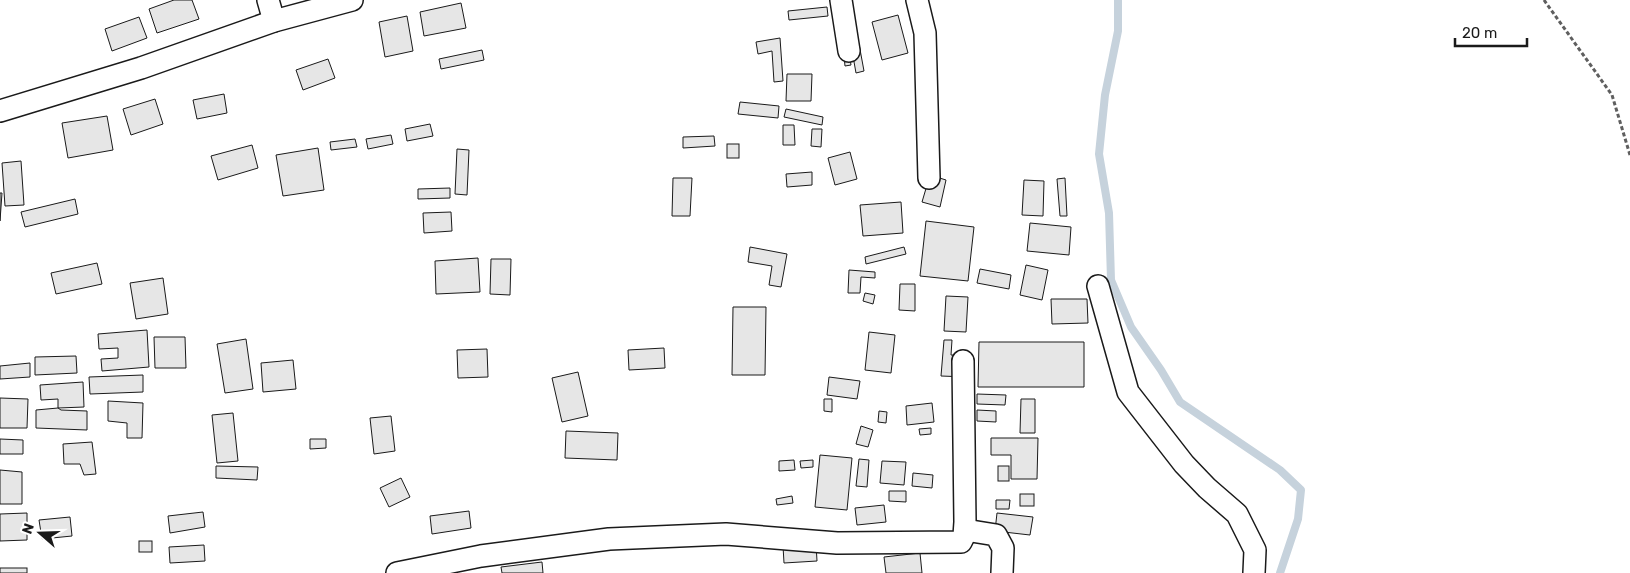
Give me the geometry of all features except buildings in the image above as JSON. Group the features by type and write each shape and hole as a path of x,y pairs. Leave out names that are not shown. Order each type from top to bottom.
{"street":[{"path":"268,0 274,21"},
{"path":"0,111 141,68 274,21 352,0"},
{"path":"841,0 849,51"},
{"path":"917,0 925,33 929,178"},
{"path":"1098,286 1128,392 1184,464 1207,488 1237,514 1256,550 1254,573"},
{"path":"397,573 481,556 609,539 726,534 838,543 961,542 965,530 963,361"},
{"path":"965,530 996,535 1002,548 1002,573"}],"path":[{"path":"1544,0 1612,95 1630,156"}],"waterway":[{"path":"1118,0 1118,31 1105,95 1099,154 1109,213 1111,280 1131,327 1161,370 1180,402 1280,470 1301,490 1298,519 1280,573"}]}
